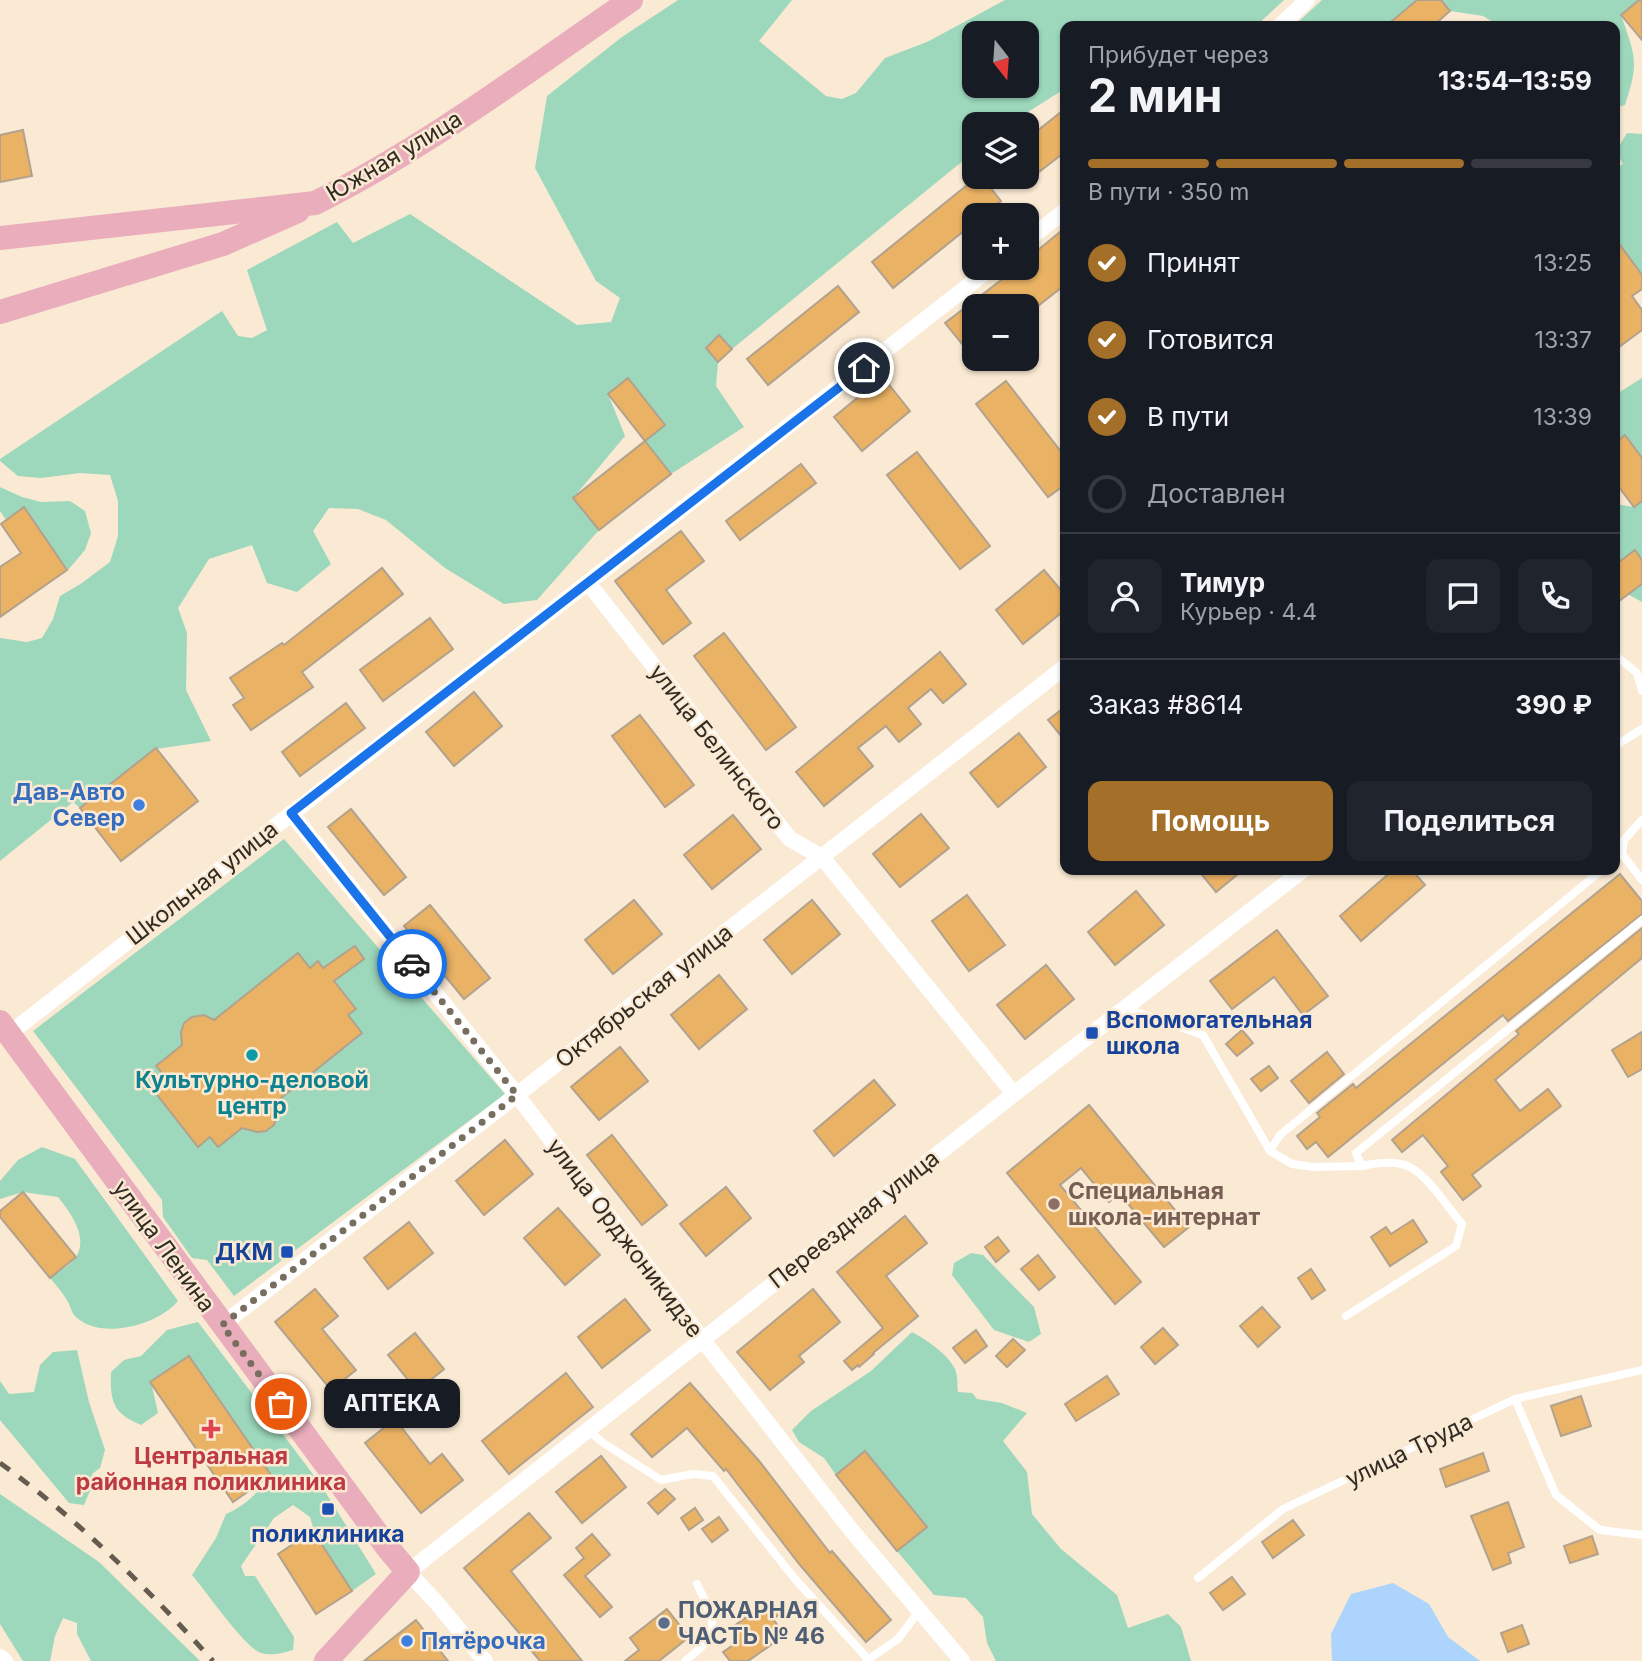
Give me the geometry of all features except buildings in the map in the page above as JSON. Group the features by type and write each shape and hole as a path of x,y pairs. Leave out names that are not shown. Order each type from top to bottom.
{"main road":[{"name":"Южная улица","path":"0,238 315,203 419,146 631,0"},
{"path":"0,312 223,244 315,203"},
{"name":"улица Ленина","path":"3,1028 408,1572"},
{"path":"326,1661 408,1572"}],"street":[{"path":"1285,21 1307,0"},
{"path":"1039,230 1060,214"},
{"name":"Школьная улица","path":"3,1028 291,813 977,280"},
{"name":"улица Белинского","path":"589,584 790,839 822,857 1014,1094"},
{"name":"Октябрьская улица","path":"222,1325 1060,671"},
{"name":"улица Орджоникидзе","path":"291,813 517,1095 852,1531 962,1661"},
{"name":"Переездная улица","path":"408,1572 1297,875"},
{"name":"улица Ленина","path":"408,1572 485,1661"},
{"path":"0,1657 5,1661"}],"lane":[{"path":"1620,659 1637,673 1642,691"},
{"path":"1620,743 1642,729"},
{"path":"1620,851 1624,839 1642,820"},
{"path":"1620,859 1642,880"},
{"path":"1270,1151 1280,1135 1596,875"},
{"path":"1362,1166 1356,1153 1642,920"},
{"path":"1124,1008 1203,1035 1270,1151 1292,1164 1303,1166 1362,1166 1380,1162 1410,1166 1462,1224 1456,1246 1346,1316"},
{"name":"улица Труда","path":"1198,1578 1283,1509 1515,1399 1642,1370"},
{"path":"1515,1399 1556,1495 1600,1530 1642,1535"},
{"path":"588,1430 661,1480 693,1474 713,1476 795,1579 867,1660 898,1639 920,1610"},
{"path":"685,1661 706,1644 713,1633 712,1616 697,1584"}],"green space":[{"path":"678,0 792,0 759,41 826,96 842,99 856,93 885,58 927,42 962,23 962,98 1040,98 1040,21 966,21 1005,0 1284,0 1261,21 1060,21 1060,92 1028,112 962,112 962,162 732,349 719,336 706,347 718,362 716,386 744,427 671,474 645,441 665,425 628,378 608,394 625,436 574,497 599,530 537,600 504,604 445,568 386,520 358,509 329,508 313,531 331,564 297,592 267,583 252,545 209,559 178,608 187,633 186,690 211,741 156,749 80,808 73,802 0,861 0,638 27,642 42,638 53,619 60,596 110,562 118,536 118,501 110,475 80,473 41,478 18,476 0,459 222,311 238,336 252,338 267,330 247,270 337,222 353,243 410,214 577,325 611,322 620,298 596,281 535,168 547,96 622,37"},
{"path":"1322,0 1417,0 1392,21 1299,21"},
{"path":"1441,0 1639,0 1621,15 1634,60 1625,105 1620,106 1620,21 1491,21 1483,16 1450,11"},
{"path":"1627,133 1642,134 1642,275 1620,245 1620,166 1623,164 1620,158 1620,144"},
{"path":"1642,378 1642,458 1625,436 1620,440 1620,392"},
{"path":"0,487 41,502 70,501 85,511 91,533 85,550 68,570 24,508 6,520 0,511"},
{"path":"1642,501 1642,602 1620,590 1620,505 1634,507"},
{"path":"284,839 505,1094 234,1296 207,1260 192,1258 163,1217 162,1200 33,1031"},
{"path":"42,1147 75,1159 178,1301 169,1310 143,1323 113,1329 98,1328 74,1315 67,1300 50,1278 71,1263 79,1249 79,1233 68,1210 58,1197 23,1192 0,1199 0,1181 18,1160"},
{"path":"971,1253 983,1255 1034,1307 1041,1334 1029,1342 994,1330 952,1275 954,1263"},
{"path":"198,1322 321,1485 376,1574 352,1591 314,1531 310,1517 293,1505 274,1518 241,1566 245,1576 255,1576 294,1637 293,1650 269,1654 254,1649 235,1630 192,1575 216,1538 226,1514 251,1498 271,1475 151,1382 158,1413 141,1425 124,1416 113,1399 111,1372 124,1360 141,1356 167,1330"},
{"path":"912,1332 952,1363 957,1375 958,1392 972,1393 977,1399 1002,1403 1027,1413 1003,1441 1027,1472 1032,1514 1061,1549 1117,1595 1128,1628 1168,1614 1181,1627 1191,1661 996,1661 987,1643 983,1617 966,1598 934,1595 897,1551 926,1527 866,1451 836,1475 824,1458 799,1442 792,1430 811,1411 871,1371"},
{"path":"77,1350 89,1402 105,1450 100,1468 92,1474 94,1481 84,1505 69,1503 0,1420 0,1381 9,1394 34,1392 40,1365 53,1352"},
{"path":"0,1494 99,1562 200,1661 91,1661 77,1634 77,1623 63,1618 55,1636 50,1661 23,1661 0,1624"}],"water":[{"path":"1393,1583 1429,1604 1448,1637 1480,1661 1332,1661 1331,1634 1351,1594"}],"railway":[{"path":"0,1463 112,1556 213,1661"}],"way so far":[{"path":"281,1404 222,1325 517,1095 412,964"}],"place":[{"name":"Дав-Авто Север","path":"139,805"},
{"name":"Вспомогательная школа","path":"1092,1033"},
{"name":"Культурно-деловой центр","path":"252,1055"},
{"name":"Специальная школа-интернат","path":"1054,1204"},
{"name":"ДКМ","path":"287,1252"},
{"name":"АПТЕКА","path":"281,1404"},
{"name":"Центральная районная поликлиника","path":"211,1429"},
{"name":"поликлиника","path":"328,1509"},
{"name":"ПОЖАРНАЯ ЧАСТЬ № 46","path":"664,1623"},
{"name":"Пятёрочка","path":"407,1641"}],"route":[{"path":"412,964 291,813 864,368"}]}
